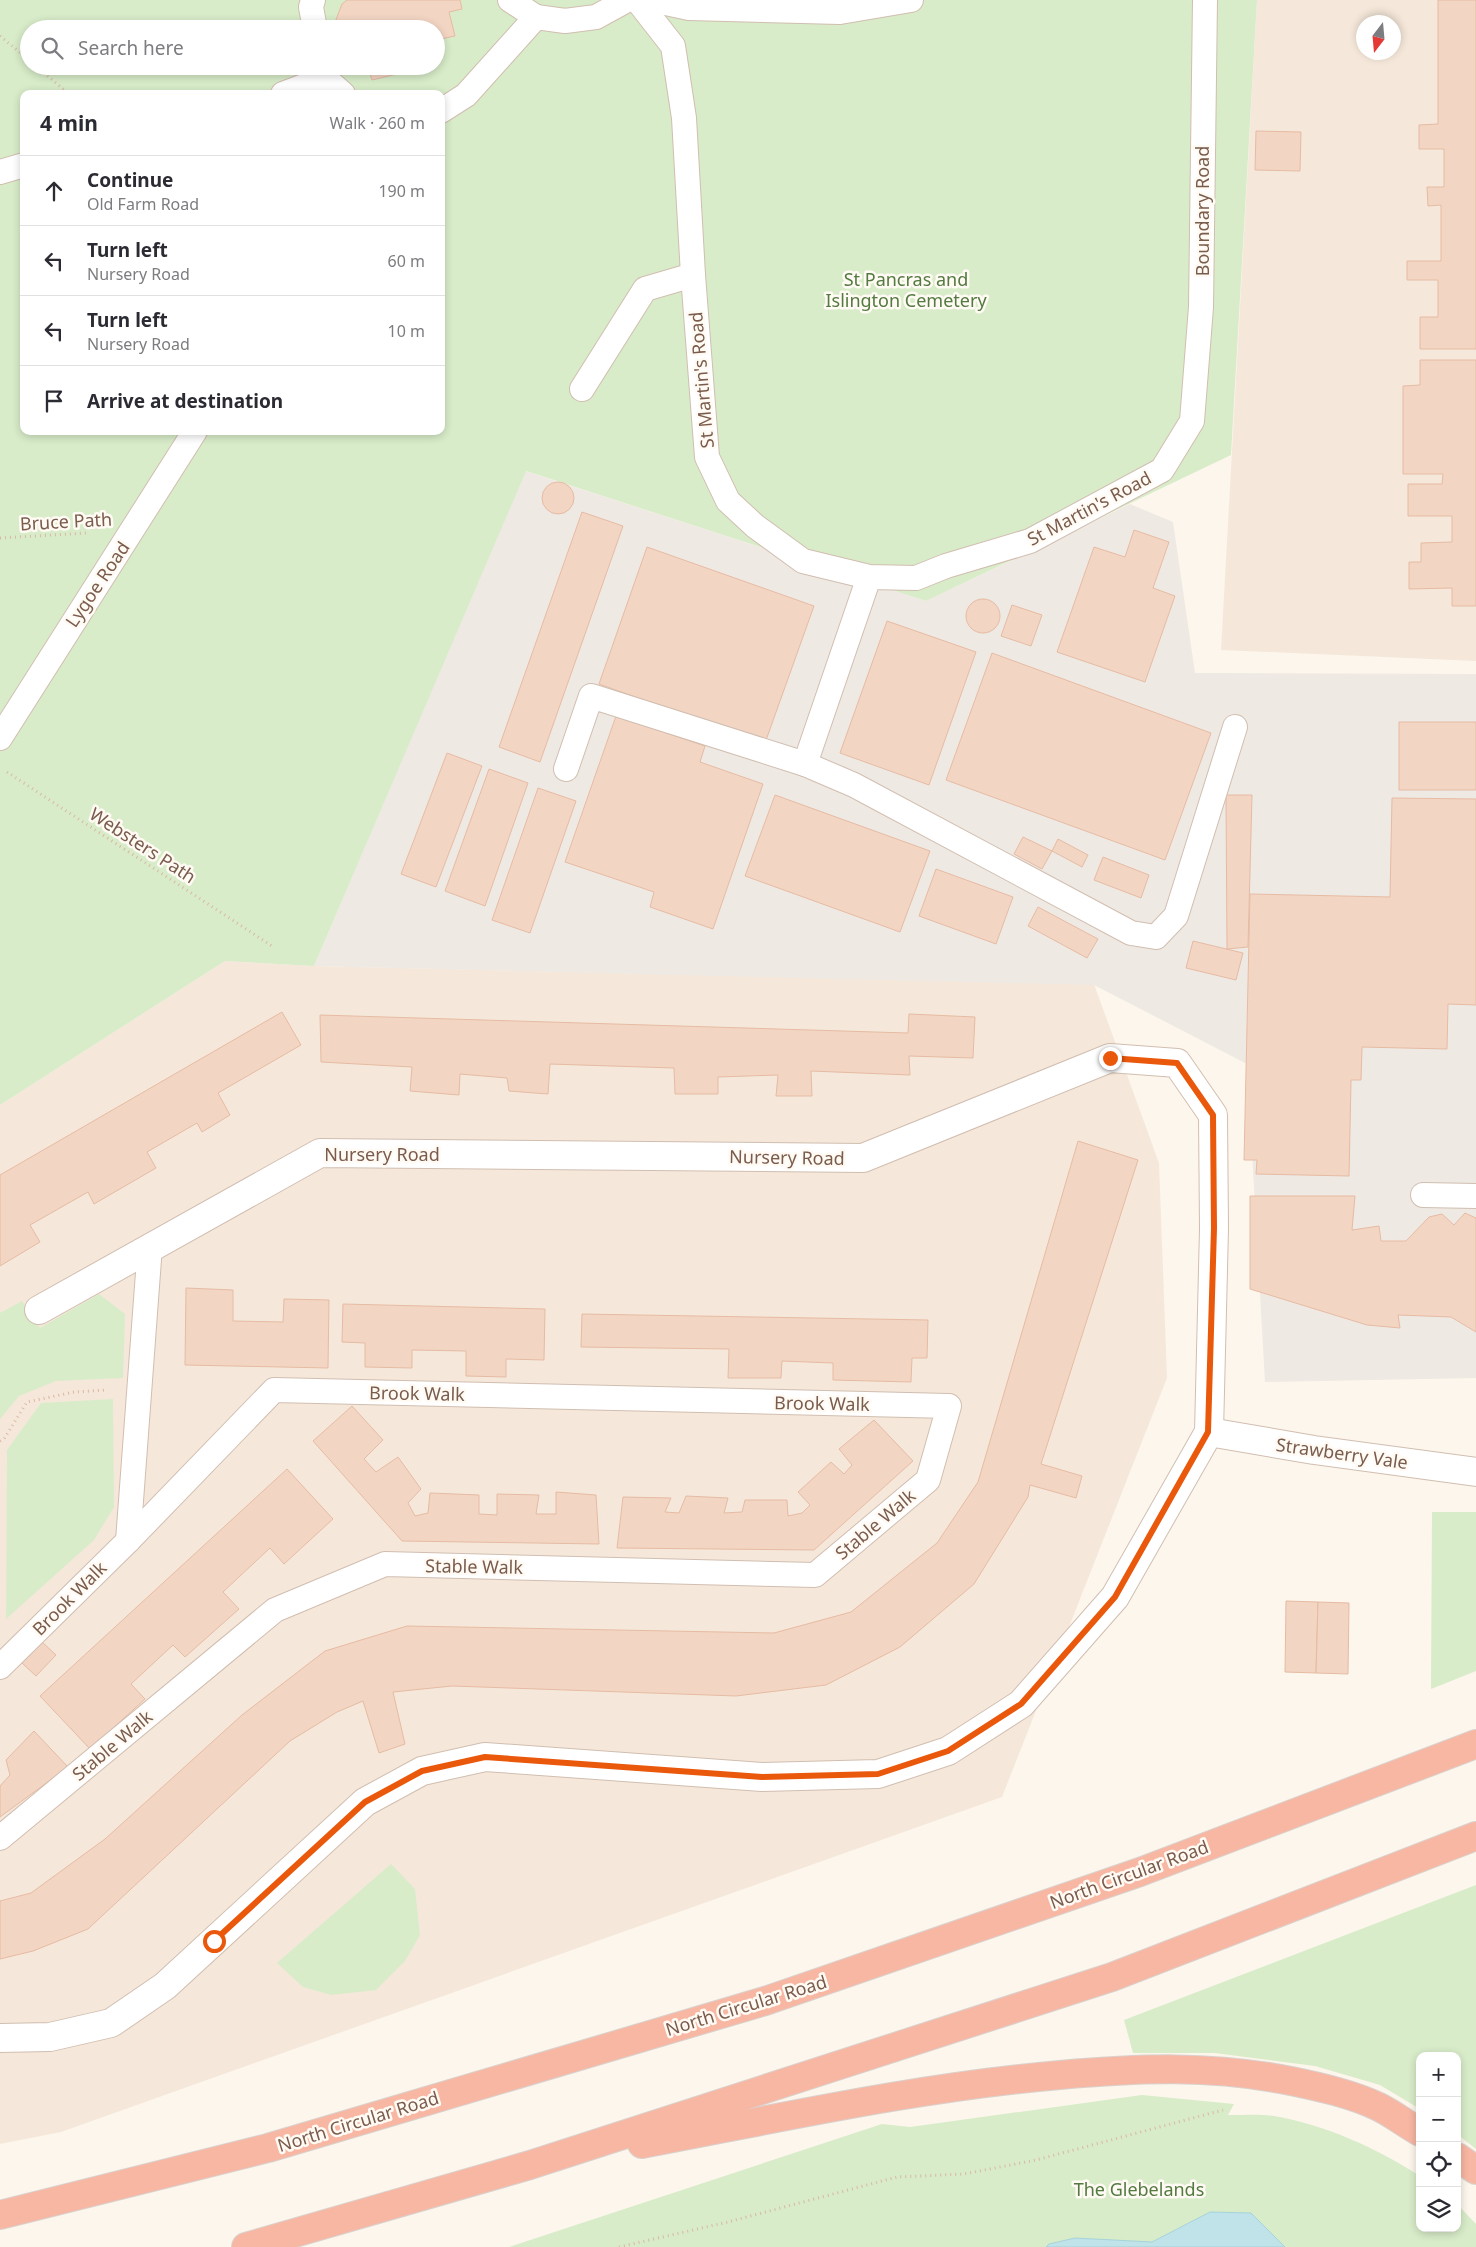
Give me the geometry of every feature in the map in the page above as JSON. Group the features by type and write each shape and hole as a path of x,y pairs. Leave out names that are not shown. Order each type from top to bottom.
{"highway":[{"name":"North Circular Road","path":"0,2215 268,2148 766,2001 1140,1872 1476,1744"},
{"path":"246,2247 530,2165 1112,1977 1476,1836"},
{"path":"530,2165 921,2092 1023,2078 1135,2069 1213,2070 1261,2075 1319,2087 1378,2107 1416,2130"},
{"path":"1461,2160 1476,2170"}],"street":[{"name":"Nursery Road","path":"39,1310 150,1246 320,1153 863,1158 1110,1058 1177,1063 1213,1115 1214,1228 1208,1432"},
{"name":"Strawberry Vale","path":"1208,1432 1314,1450 1476,1472"},
{"path":"0,2038 50,2037 111,2023 165,1986 365,1802 422,1771 485,1757 762,1777 878,1774 948,1751 1021,1704 1115,1597 1208,1432"}],"lane":[{"path":"313,0 311,7 313,20"},
{"path":"510,0 536,17 565,21 596,16 627,0"},
{"name":"St Martin's Road","path":"637,0 673,46 684,118 693,275 707,457 728,501 755,526 803,561 869,577 916,578 946,566 1030,541 1162,470 1192,421"},
{"path":"652,0 689,8 840,12 911,0"},
{"name":"Boundary Road","path":"1192,421 1201,307 1205,0"},
{"path":"445,108 466,95 536,17"},
{"path":"290,90 318,75"},
{"path":"327,75 340,90"},
{"path":"0,172 20,166"},
{"path":"582,389 645,289 693,275"},
{"name":"Lygoe Road","path":"0,738 193,435"},
{"path":"805,764 869,577"},
{"path":"566,769 590,696 805,764 854,785 1131,933 1156,938 1176,916 1235,726"},
{"path":"1423,1195 1476,1196"},
{"path":"128,1541 150,1246"},
{"name":"Brook Walk","path":"0,1667 128,1541 274,1390 949,1406"},
{"name":"Stable Walk","path":"0,1838 275,1610 385,1564 815,1575 928,1480 949,1406"}],"path":[{"path":"0,36 20,53"},
{"path":"47,75 64,90"},
{"name":"Bruce Path","path":"0,538 133,531"},
{"name":"Websters Path","path":"0,767 272,946"},
{"path":"0,1441 4,1439 27,1402 74,1392 139,1389"},
{"path":"619,2247 728,2222 898,2177 964,2174 1036,2160 1228,2109"}],"shaded area":[{"path":"1257,0 1476,0 1476,661 1221,650"},
{"path":"525,471 926,601 1130,504 1173,522 1195,673 1476,674 1476,1378 1265,1382 1247,1064 1094,985 314,966"},
{"path":"225,961 314,966 1094,984 1159,1163 1167,1378 1002,1797 61,2132 0,2144 0,1105"}],"green space":[{"name":"St Pancras and Islington Cemetery","path":"0,0 1257,0 1231,455 926,601 526,471 314,966 225,961 0,1105"},
{"path":"99,1294 125,1314 123,1378 56,1381 19,1396 0,1419 0,1313 22,1301 40,1328"},
{"path":"113,1399 114,1507 94,1540 6,1619 7,1450 41,1403"},
{"path":"1432,1512 1476,1512 1476,1671 1431,1689"},
{"path":"391,1864 415,1889 420,1935 405,1961 376,1990 331,1995 303,1987 277,1963"},
{"path":"1476,1885 1476,2149 1461,2137 1461,2052 1416,2052 1416,2107 1380,2085 1315,2066 1215,2053 1133,2053 1124,2020"},
{"name":"The Glebelands","path":"1142,2095 1234,2104 1228,2115 1269,2115 1313,2125 1368,2147 1416,2174 1416,2232 1461,2232 1461,2208 1476,2224 1476,2247 1285,2247 1251,2213 1210,2212 1152,2242 1075,2238 1049,2244 1046,2247 509,2247 882,2124 910,2127"}],"water":[{"path":"1210,2212 1251,2213 1285,2247 1046,2247 1049,2244 1075,2238 1152,2242"}],"building":[{"path":"347,0 460,0 462,9 449,12 455,36 445,38 445,20 336,20 342,4"},
{"path":"1438,0 1476,0 1476,349 1420,349 1420,317 1438,317 1438,280 1407,280 1407,261 1441,261 1441,205 1428,206 1427,187 1444,187 1444,149 1419,149 1419,125 1438,124"},
{"path":"371,75 393,75 372,80"},
{"path":"1256,131 1301,132 1300,171 1255,170"},
{"path":"1420,360 1476,360 1476,606 1452,606 1452,588 1409,589 1409,562 1421,562 1421,543 1452,542 1452,516 1408,516 1408,484 1442,484 1443,474 1403,474 1403,386 1420,385"},
{"path":"558,482 570,486 574,498 570,510 558,514 546,510 542,498 546,486"},
{"path":"582,512 623,526 540,762 499,747"},
{"path":"1134,530 1169,542 1153,588 1175,596 1145,682 1057,652 1094,547 1125,557"},
{"path":"647,547 814,606 765,743 599,684"},
{"path":"983,599 995,604 1000,616 995,628 983,633 971,628 966,616 971,604"},
{"path":"1012,605 1042,615 1031,646 1001,636"},
{"path":"887,621 976,652 929,785 840,753"},
{"path":"992,653 1211,733 1165,860 946,780"},
{"path":"616,716 705,746 700,762 763,784 713,929 650,907 654,892 565,862"},
{"path":"1399,722 1476,722 1476,790 1399,790"},
{"path":"447,753 482,766 436,887 401,874"},
{"path":"489,769 528,783 485,906 445,891"},
{"path":"538,788 576,801 530,933 492,920"},
{"path":"775,795 930,851 900,932 745,876"},
{"path":"1226,795 1252,795 1248,947 1227,949"},
{"path":"1392,798 1476,799 1476,1005 1448,1004 1447,1049 1362,1047 1361,1080 1351,1080 1349,1176 1256,1174 1257,1160 1244,1160 1250,894 1390,897"},
{"path":"1023,837 1052,851 1042,869 1014,854"},
{"path":"1058,839 1088,855 1082,867 1052,851"},
{"path":"1103,857 1149,875 1141,898 1094,880"},
{"path":"936,869 1013,897 996,944 919,916"},
{"path":"1038,907 1098,939 1087,958 1028,926"},
{"path":"1193,941 1243,953 1236,980 1186,968"},
{"path":"282,1012 301,1045 218,1093 230,1115 202,1132 197,1123 147,1152 156,1168 94,1204 88,1192 30,1225 40,1242 0,1266 0,1175"},
{"path":"909,1014 975,1017 973,1058 909,1056 910,1075 811,1071 812,1096 776,1096 778,1075 718,1077 718,1094 675,1094 674,1068 550,1064 548,1094 509,1091 507,1078 460,1074 459,1095 410,1091 412,1067 321,1062 320,1015 908,1033"},
{"path":"1078,1141 1138,1160 1041,1464 1082,1476 1076,1498 1030,1485 1028,1497 974,1584 900,1647 826,1685 736,1696 452,1686 393,1692 405,1744 379,1753 363,1701 337,1712 290,1741 88,1929 33,1951 0,1959 0,1901 31,1893 105,1839 242,1715 325,1651 407,1626 774,1633 851,1612 937,1543 978,1482"},
{"path":"1250,1196 1355,1196 1352,1230 1379,1226 1381,1241 1406,1241 1429,1217 1442,1214 1454,1225 1465,1213 1476,1218 1476,1332 1451,1317 1398,1315 1400,1328 1367,1325 1250,1289"},
{"path":"186,1288 233,1290 233,1321 283,1322 284,1299 329,1300 328,1368 185,1365"},
{"path":"343,1304 545,1309 544,1360 506,1359 506,1377 466,1376 466,1351 412,1350 412,1368 365,1367 365,1343 342,1342"},
{"path":"582,1314 928,1320 927,1358 912,1358 911,1382 833,1380 833,1363 782,1361 781,1378 728,1378 729,1349 581,1347"},
{"path":"352,1406 383,1440 364,1459 376,1472 398,1457 421,1489 408,1503 415,1516 428,1513 430,1493 479,1495 479,1514 497,1515 497,1494 539,1495 536,1514 556,1514 556,1492 596,1495 599,1544 402,1541 313,1441"},
{"path":"874,1420 913,1461 814,1550 617,1548 623,1497 671,1498 665,1512 679,1513 686,1496 728,1498 724,1513 742,1512 745,1500 787,1500 788,1516 802,1513 810,1505 798,1492 831,1462 844,1474 852,1465 839,1449"},
{"path":"287,1469 333,1519 284,1564 270,1548 223,1592 239,1609 185,1657 173,1645 131,1684 145,1699 90,1749 40,1696"},
{"path":"1286,1601 1318,1602 1316,1673 1285,1672"},
{"path":"1318,1602 1349,1603 1348,1674 1316,1673"},
{"path":"42,1642 56,1655 36,1676 22,1663"},
{"path":"34,1731 68,1767 0,1817 0,1786 10,1775 6,1760"}],"route":[{"path":"214,1941 365,1802 422,1771 485,1757 762,1777 878,1774 948,1751 1021,1704 1115,1597 1208,1432 1214,1228 1213,1115 1177,1063 1110,1058"}]}
